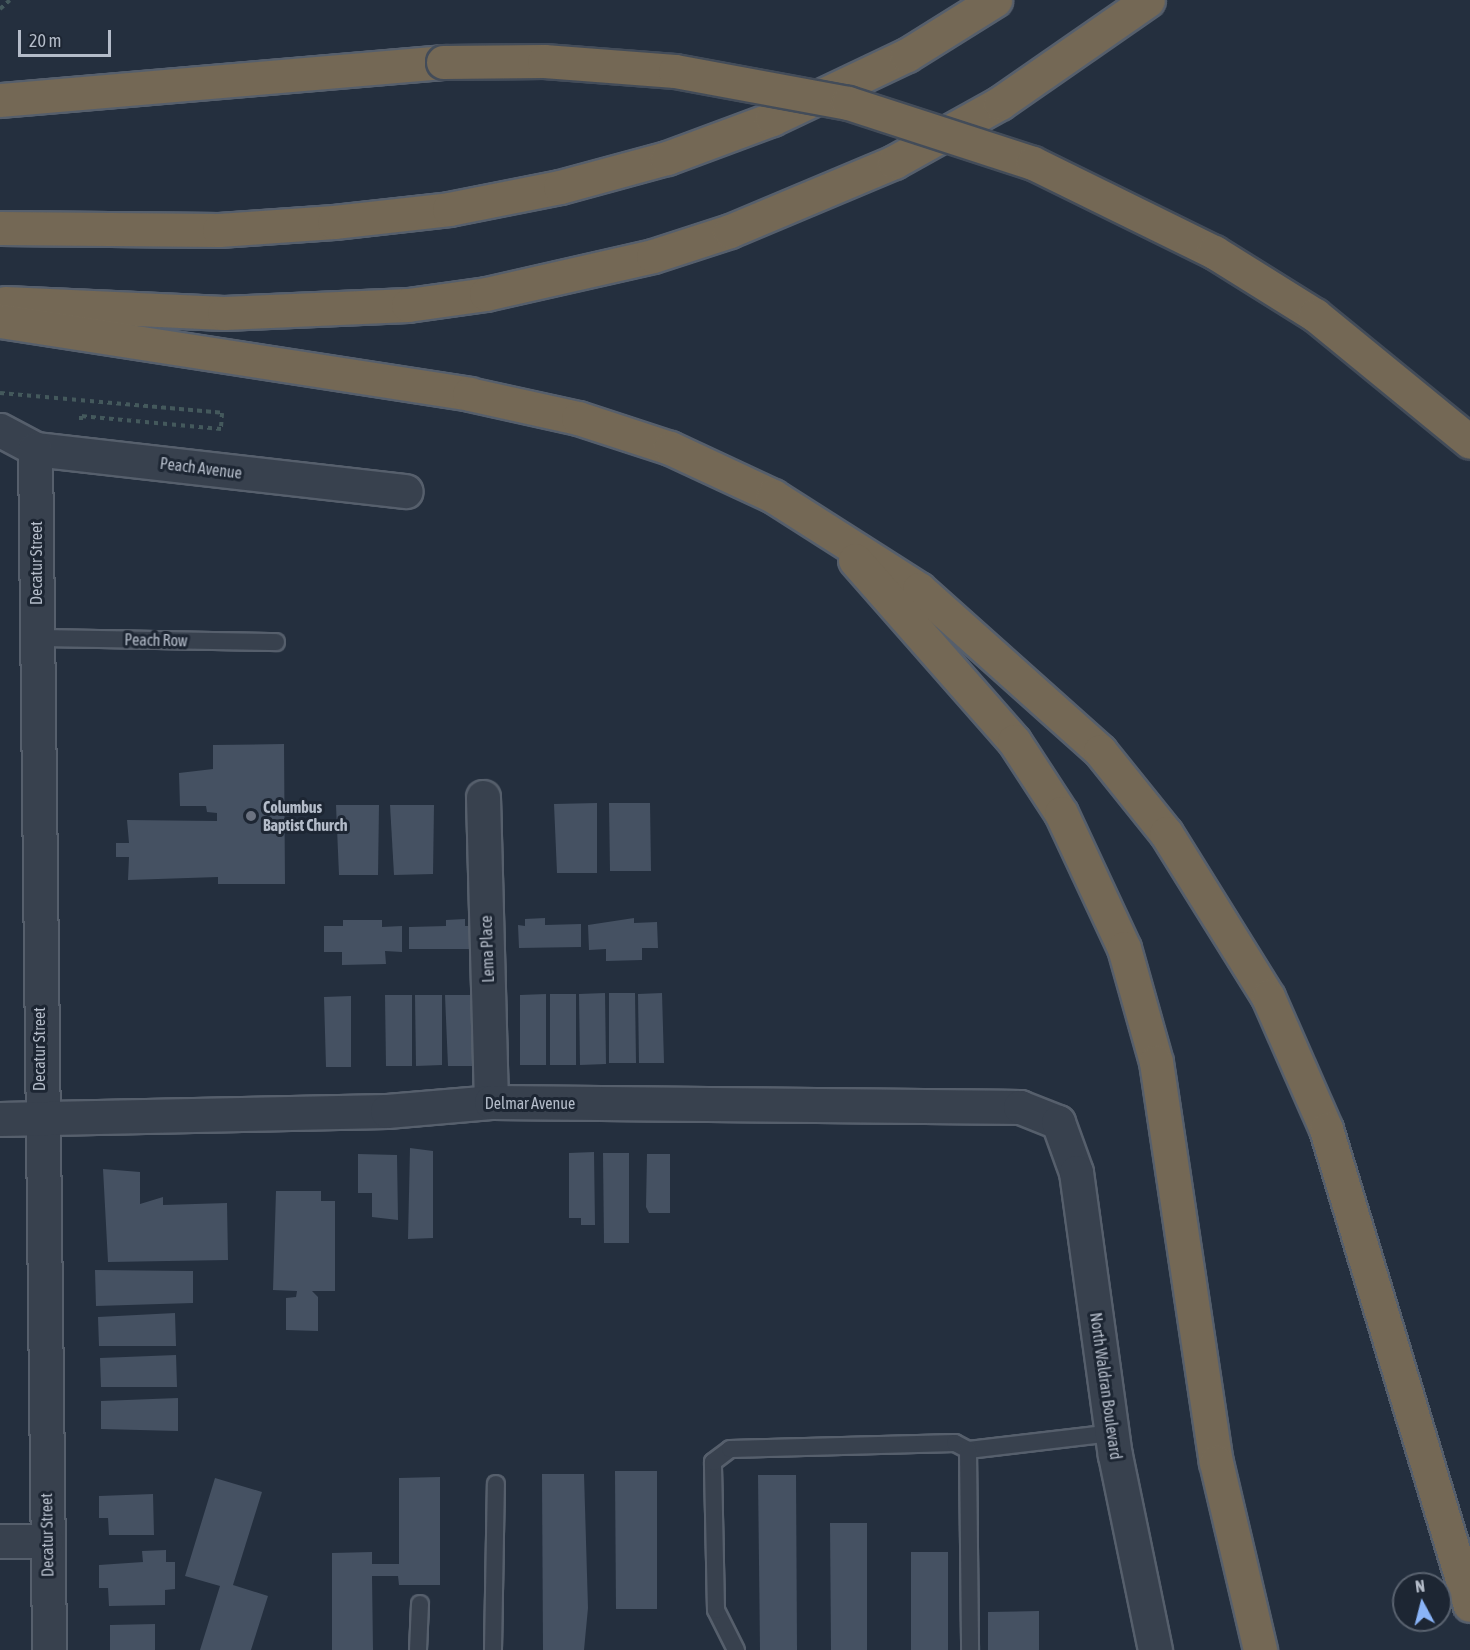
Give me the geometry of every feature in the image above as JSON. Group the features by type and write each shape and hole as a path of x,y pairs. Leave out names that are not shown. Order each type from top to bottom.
{"highway":[{"path":"0,228 219,230 334,222 449,209 560,187 667,158 772,119 907,55 995,0"},
{"path":"0,303 224,313 408,305 486,294 653,256 780,212 894,162 1000,103 1148,0"},
{"path":"0,100 443,62 544,61 686,73 848,103 1033,164 1117,200 1245,271 1386,369 1470,442"},
{"path":"0,321 469,394 578,418 670,448 823,524 919,589 1100,751 1222,917 1268,997 1326,1129 1470,1605"},
{"path":"823,524 1014,741 1060,813 1124,948 1156,1062 1216,1462 1260,1650"}],"street":[{"name":"Peach Avenue","path":"0,430 35,449 406,491"},
{"name":"Decatur Street","path":"35,449 39,1119 49,1650"},
{"name":"Lema Place","path":"483,797 491,1102"},
{"name":"Delmar Avenue","path":"0,1119 387,1111 491,1102 1020,1107 1058,1122"},
{"name":"North Waldran Boulevard","path":"1058,1122 1076,1172 1112,1433 1155,1650"},
{"path":"0,1541 46,1541"}],"lane":[{"name":"Peach Row","path":"36,638 276,642"},
{"path":"736,1650 716,1610 713,1462 730,1449 955,1443 968,1450 1112,1433"},
{"path":"968,1450 969,1650"},
{"path":"493,1650 495,1484"},
{"path":"418,1650 420,1604"}],"path":[{"path":"0,9 10,0"},
{"path":"0,393 222,413 221,429 81,416 80,454"}],"building":[{"name":"Columbus Baptist Church","path":"284,744 285,884 218,884 218,877 128,880 129,857 116,857 116,843 129,843 127,820 217,821 217,813 207,812 206,806 180,806 179,773 213,769 213,745"},
{"path":"597,803 597,873 557,873 554,804"},
{"path":"609,803 650,803 651,871 610,871"},
{"path":"336,805 379,805 378,875 339,875"},
{"path":"390,805 434,805 433,874 394,875"},
{"path":"545,918 545,925 581,924 581,947 519,948 518,925 525,926 525,919"},
{"path":"634,918 634,923 657,922 658,948 642,948 642,960 606,961 606,949 589,950 588,925"},
{"path":"465,919 465,926 472,926 472,949 409,949 409,927 446,926 446,920"},
{"path":"343,920 382,920 382,927 402,926 402,952 385,951 386,964 342,965 342,952 324,952 324,926 343,926"},
{"path":"605,993 606,1064 580,1065 579,994"},
{"path":"609,993 635,993 636,1063 609,1063"},
{"path":"662,993 664,1063 639,1063 638,994"},
{"path":"546,994 546,1065 520,1065 520,995"},
{"path":"550,994 576,994 576,1065 550,1065"},
{"path":"385,995 412,995 412,1066 386,1066"},
{"path":"415,995 442,995 442,1065 416,1066"},
{"path":"445,995 472,995 473,1066 448,1066"},
{"path":"351,996 351,1067 326,1067 324,997"},
{"path":"410,1148 433,1151 433,1238 408,1239"},
{"path":"594,1152 595,1225 581,1225 581,1218 569,1218 569,1153"},
{"path":"603,1153 629,1153 629,1243 604,1243"},
{"path":"358,1154 397,1155 398,1220 372,1217 372,1193 358,1193"},
{"path":"647,1154 670,1154 670,1213 649,1213 646,1207"},
{"path":"103,1169 140,1172 140,1204 163,1197 163,1205 227,1203 228,1260 108,1262"},
{"path":"276,1191 321,1191 321,1201 335,1201 335,1291 312,1291 318,1297 318,1331 286,1330 286,1298 296,1297 297,1291 273,1290"},
{"path":"95,1270 193,1271 193,1303 96,1306"},
{"path":"175,1313 176,1346 99,1346 98,1317"},
{"path":"176,1355 177,1387 101,1387 100,1358"},
{"path":"178,1398 178,1431 101,1429 101,1401"},
{"path":"615,1471 657,1471 657,1609 616,1609"},
{"path":"542,1474 584,1474 588,1608 584,1650 543,1650"},
{"path":"758,1475 796,1475 797,1650 760,1650"},
{"path":"440,1477 440,1585 399,1585 398,1576 372,1576 373,1650 332,1650 332,1553 372,1552 372,1564 399,1564 399,1478"},
{"path":"215,1478 262,1492 233,1585 268,1596 251,1650 200,1650 220,1586 185,1576"},
{"path":"153,1494 154,1535 109,1535 108,1518 99,1518 99,1496"},
{"path":"830,1523 867,1523 867,1650 831,1650"},
{"path":"166,1550 166,1562 175,1562 175,1589 165,1590 165,1605 109,1606 108,1588 99,1588 99,1565 143,1562 142,1551"},
{"path":"911,1552 948,1552 948,1650 911,1650"},
{"path":"1039,1611 1039,1650 988,1650 988,1612"},
{"path":"155,1624 155,1650 110,1650 110,1625"}],"place":[{"name":"Columbus Baptist Church","path":"251,816"}]}
